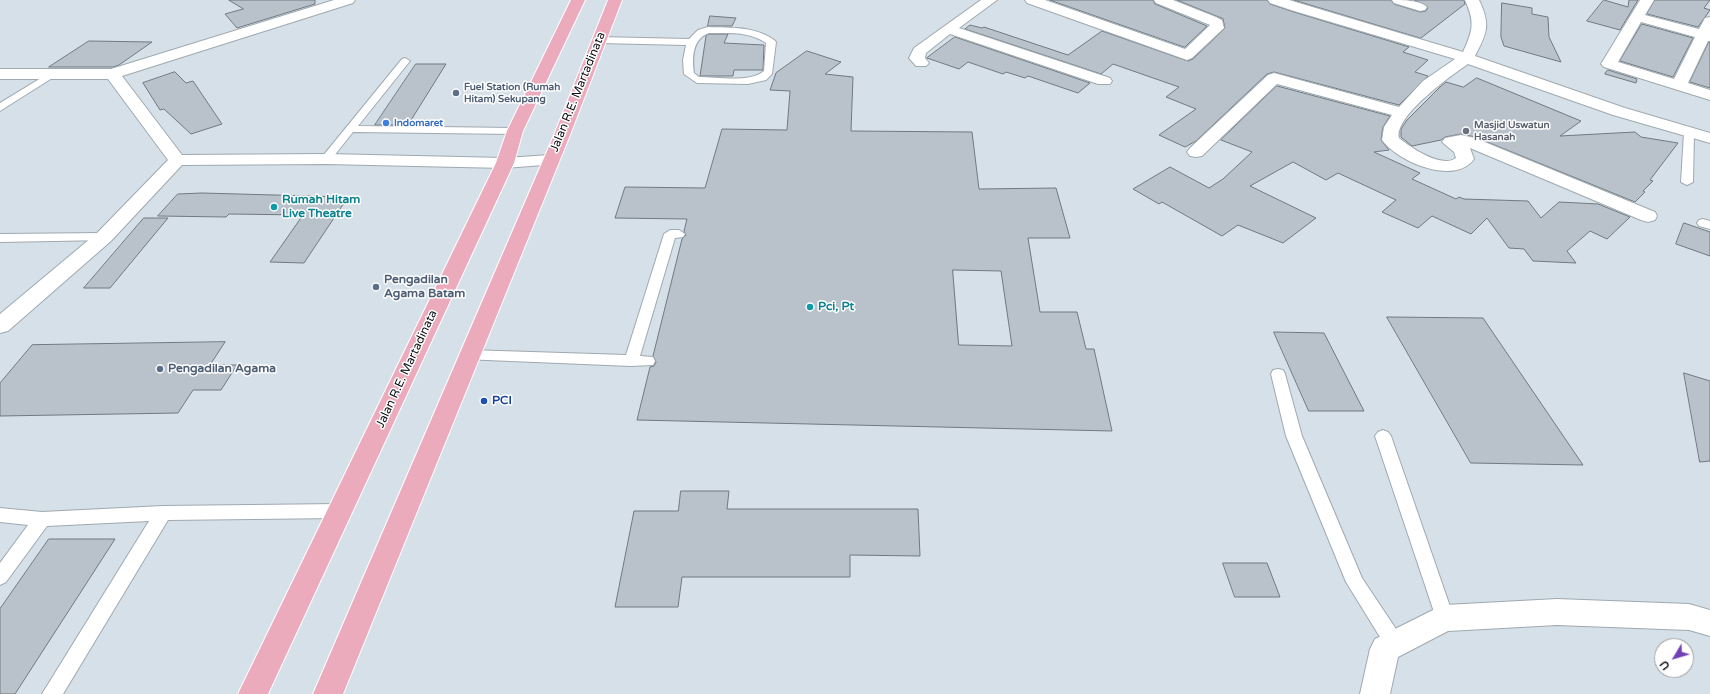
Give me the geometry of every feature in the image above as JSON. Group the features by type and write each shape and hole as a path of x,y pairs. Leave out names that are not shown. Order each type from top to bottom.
{"highway":[{"name":"Jalan R.E. Martadinata","path":"253,694 504,163 515,131 578,0"},
{"name":"Jalan R.E. Martadinata","path":"328,694 616,0"}],"street":[{"path":"0,74 112,74 348,0"},
{"path":"921,63 917,58 919,52 990,0"},
{"path":"1032,0 1187,55 1217,28 1217,23 1211,20 1161,0"},
{"path":"1275,0 1306,11 1467,58 1603,106 1689,133 1710,138"},
{"path":"1306,11 1324,0"},
{"path":"1399,0 1420,7"},
{"path":"1472,0 1478,13 1480,34 1467,58 1429,84 1402,113 1392,127 1391,140 1416,158 1445,166 1458,165 1465,159 1462,150 1450,142 1461,140 1469,142 1648,216"},
{"path":"1647,0 1609,64 1710,95"},
{"path":"1637,17 1706,36"},
{"path":"1679,86 1706,36 1710,21"},
{"path":"948,30 1104,81"},
{"path":"112,74 176,160"},
{"path":"1196,152 1274,78 1402,113"},
{"path":"0,326 104,237 176,160 326,159 504,163 550,160"},
{"path":"1375,694 1386,648 1445,618 1557,612 1689,617 1710,623"}],"lane":[{"path":"708,30 753,33 766,37 771,42 769,72 762,78 748,81 698,80 689,74 691,42 697,34 708,30"},
{"path":"599,40 691,42"},
{"path":"326,159 405,61"},
{"path":"0,108 54,73"},
{"path":"351,129 515,131"},
{"path":"1687,182 1689,133"},
{"path":"631,361 657,299 670,234 679,234"},
{"path":"0,238 104,237"},
{"path":"468,355 648,361"},
{"path":"1278,374 1294,436 1356,582 1395,644"},
{"path":"1383,436 1445,618"},
{"path":"0,515 42,519 163,513 339,511"},
{"path":"52,694 163,513"},
{"path":"0,577 42,519"}],"building":[{"path":"229,0 315,0 315,4 237,28 225,14 243,9"},
{"path":"1050,0 1153,0 1155,4 1207,26 1185,47"},
{"path":"1177,0 1267,0 1270,4 1294,12 1409,47 1403,52 1428,60 1415,72 1428,76 1399,105 1274,72 1267,74 1196,141 1185,147 1159,135 1196,109 1166,97 1179,87 1113,64 1101,74 965,29 970,25 982,28 984,27 1068,55 1102,31 1188,61 1193,59 1225,28 1223,19"},
{"path":"1294,0 1391,0 1394,4 1420,12 1426,11 1428,7 1414,0 1464,0 1465,4 1421,38"},
{"path":"1604,0 1628,7 1629,0 1638,0 1620,30 1587,21"},
{"path":"1655,0 1710,0 1704,8 1710,10 1698,27 1647,14"},
{"path":"1502,3 1532,8 1532,14 1548,17 1549,37 1561,62 1504,46 1501,37"},
{"path":"710,16 736,18 732,26 708,26"},
{"path":"1642,24 1693,38 1673,77 1620,61"},
{"path":"709,34 728,34 724,43 764,45 763,70 734,70 733,76 700,76 706,36"},
{"path":"955,37 1090,83 1078,93 1028,76 1025,78 1006,72 1003,74 968,62 959,69 927,58"},
{"path":"89,41 152,42 119,65 113,67 49,67"},
{"path":"1710,42 1710,88 1690,82"},
{"name":"Pci, Pt","path":"807,51 841,62 825,74 853,77 851,131 972,132 979,189 1056,188 1070,238 1028,238 1040,312 1077,312 1086,349 1094,349 1112,431 637,420 650,367 654,366 656,362 653,356 682,239 686,235 684,231 687,219 615,218 625,187 705,188 722,129 787,130 790,91 770,90 776,73","holes":["953,270 1001,271 1012,346 959,345"]},
{"path":"416,64 446,64 408,125 375,125"},
{"path":"1608,70 1637,79 1636,83 1605,74"},
{"path":"175,72 186,83 193,81 222,124 191,134 164,109 160,110 143,83"},
{"path":"1477,78 1581,121 1560,136 1635,132 1641,137 1678,143 1650,180 1653,181 1643,191 1645,192 1635,202 1475,137 1461,134 1412,146 1401,137 1401,129 1407,120 1446,82 1463,87"},
{"path":"1277,86 1390,116 1383,127 1381,140 1389,150 1374,152 1420,173 1412,179 1456,199 1459,197 1464,199 1528,201 1541,218 1559,202 1598,204 1630,217 1607,239 1590,231 1567,251 1576,263 1533,261 1524,249 1509,248 1487,218 1471,234 1432,216 1418,228 1382,212 1396,200 1338,173 1326,180 1293,162 1250,186 1316,218 1283,243 1238,225 1222,236 1162,202 1159,204 1133,189 1170,167 1209,188 1223,179 1252,152 1221,140"},
{"path":"202,193 348,197 304,263 270,262 303,215 229,214 226,217 158,216 178,194"},
{"path":"144,218 168,218 110,288 84,288"},
{"path":"1684,223 1710,232 1710,256 1676,244"},
{"path":"1387,317 1483,318 1583,465 1471,463"},
{"path":"1274,332 1324,333 1364,411 1309,411"},
{"path":"225,342 210,365 237,365 221,390 193,390 178,413 0,416 0,383 32,345"},
{"path":"1684,373 1710,381 1710,461 1700,462"},
{"path":"681,491 729,491 727,509 918,509 920,556 850,555 850,577 682,577 678,607 615,607 634,511 678,511"},
{"path":"49,539 115,539 15,694 0,694 0,609"},
{"path":"1223,563 1267,563 1280,597 1235,597"}],"place":[{"name":"Fuel Station (Rumah Hitam) Sekupang","path":"456,93"},
{"name":"Indomaret","path":"386,123"},
{"name":"Masjid Uswatun Hasanah","path":"1466,131"},
{"name":"Rumah Hitam Live Theatre","path":"274,207"},
{"name":"Pengadilan Agama Batam","path":"376,287"},
{"name":"Pci, Pt","path":"810,307"},
{"name":"Pengadilan Agama","path":"160,369"},
{"name":"PCI","path":"484,401"}]}
